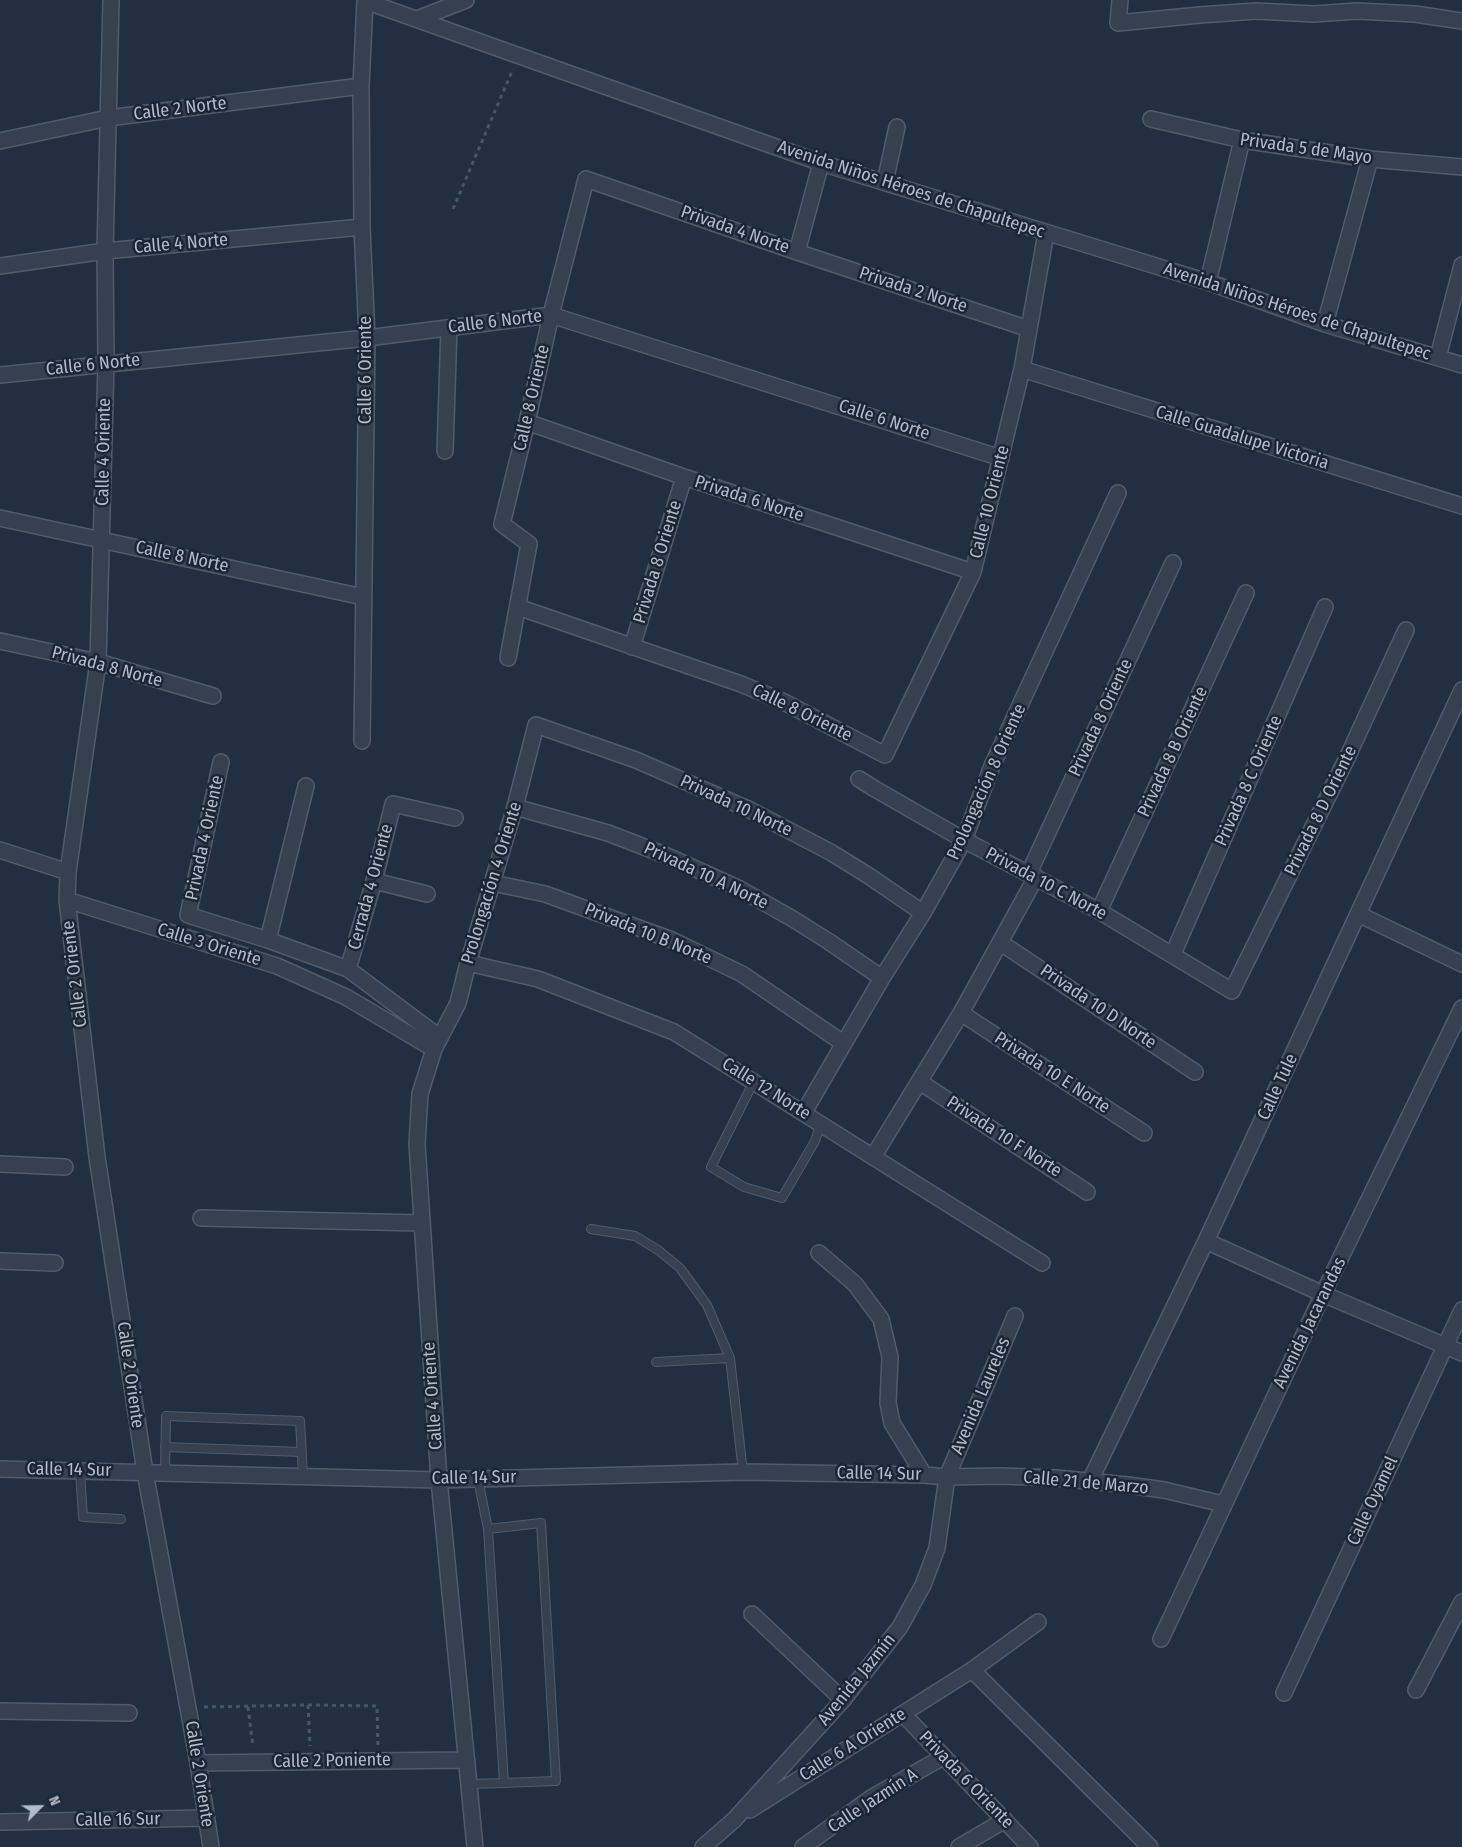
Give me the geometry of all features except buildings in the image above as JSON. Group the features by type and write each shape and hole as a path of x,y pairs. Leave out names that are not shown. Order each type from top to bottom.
{"street":[{"name":"Calle 4 Oriente","path":"68,872 98,662 106,363 105,251 111,0"},
{"path":"417,19 466,0"},
{"path":"1120,0 1118,23 1256,12 1314,14 1357,5 1462,21"},
{"name":"Avenida Niños Héroes de Chapultepec","path":"365,1 821,163 1046,234 1208,282 1326,324 1462,365"},
{"name":"Calle 6 Oriente","path":"362,741 367,338 362,227 361,86 365,1"},
{"name":"Calle 2 Norte","path":"0,141 108,118 361,86"},
{"name":"Privada 5 de Mayo","path":"1151,119 1242,140 1370,159 1462,167"},
{"path":"884,182 897,127"},
{"path":"1208,282 1242,140"},
{"path":"1326,324 1370,159"},
{"name":"Privada 4 Norte","path":"586,179 797,252 821,163"},
{"name":"Calle 8 Oriente","path":"508,658 529,544 502,524 528,422 551,315 586,179"},
{"name":"Calle 4 Norte","path":"0,266 105,251 362,227"},
{"name":"Calle 10 Oriente","path":"885,756 973,572 1022,369 1046,234"},
{"name":"Privada 2 Norte","path":"797,252 1029,329"},
{"path":"1438,357 1462,266"},
{"name":"Calle 6 Norte","path":"0,376 106,363 367,338 551,315 1001,458"},
{"path":"446,451 449,328"},
{"name":"Calle Guadalupe Victoria","path":"1022,369 1462,506"},
{"name":"Privada 6 Norte","path":"528,422 684,477 973,572"},
{"name":"Privada 8 Oriente","path":"632,647 684,477"},
{"name":"Prolongación 8 Oriente","path":"804,1112 843,1043 923,913 964,840 992,766 1118,493"},
{"name":"Calle 8 Norte","path":"0,518 363,597"},
{"name":"Privada 8 Oriente","path":"1033,875 1173,564"},
{"name":"Privada 8 B Oriente","path":"1099,912 1246,593"},
{"name":"Calle 8 Oriente","path":"518,607 741,684 782,701 885,756"},
{"name":"Privada 8 C Oriente","path":"1172,954 1325,607"},
{"name":"Privada 8 D Oriente","path":"1232,991 1347,758 1406,630"},
{"name":"Privada 8 Norte","path":"0,641 98,662 213,696"},
{"name":"Calle Tule","path":"1090,1481 1206,1240 1462,690"},
{"name":"Prolongación 4 Oriente","path":"436,1043 458,1003 468,962 516,807 536,725"},
{"name":"Privada 10 Norte","path":"536,725 636,760 748,809 832,853 923,913"},
{"name":"Privada 4 Oriente","path":"221,762 188,914 268,940"},
{"name":"Privada 10 C Norte","path":"859,778 964,840 1033,875 1099,912 1232,991"},
{"path":"306,786 268,940 348,969 436,1043"},
{"name":"Cerrada 4 Oriente","path":"348,969 374,881 393,804 454,818"},
{"name":"Privada 10 A Norte","path":"516,807 608,833 682,862 740,889 793,919 882,978"},
{"path":"0,850 68,872 67,900"},
{"path":"873,1157 920,1082 1001,943 1033,875"},
{"path":"374,881 427,894"},
{"name":"Privada 10 B Norte","path":"493,883 545,894 672,940 742,974 843,1043"},
{"name":"Calle 3 Oriente","path":"67,900 277,966 346,997 436,1043"},
{"name":"Calle 2 Oriente","path":"67,900 97,1157 145,1472 198,1763 211,1847"},
{"path":"1358,914 1462,964"},
{"name":"Privada 10 D Norte","path":"1001,943 1196,1072"},
{"name":"Calle 12 Norte","path":"468,962 538,979 674,1032 1042,1262"},
{"name":"Avenida Jacarandas","path":"1160,1639 1323,1294 1462,1008"},
{"name":"Privada 10 E Norte","path":"961,1013 1144,1133"},
{"name":"Calle 4 Oriente","path":"436,1043 420,1094 416,1144 439,1480 476,1847"},
{"name":"Privada 10 F Norte","path":"920,1082 1087,1192"},
{"path":"0,1164 65,1167"},
{"path":"201,1218 421,1223"},
{"path":"1206,1240 1323,1294 1462,1352"},
{"path":"818,1253 856,1284 881,1319 890,1357 888,1403 892,1423 924,1475"},
{"path":"0,1261 55,1263"},
{"name":"Calle Oyamel","path":"1284,1693 1462,1310"},
{"name":"Avenida Laureles","path":"947,1477 1015,1316"},
{"name":"Calle 14 Sur","path":"0,1469 439,1480 743,1472 947,1477"},
{"name":"Calle 21 de Marzo","path":"947,1477 1001,1476 1090,1481 1164,1490 1223,1504"},
{"name":"Avenida Jazmín","path":"704,1847 734,1820 843,1700 900,1627 923,1585 937,1548 947,1477"},
{"path":"1416,1690 1462,1602"},
{"path":"752,1614 843,1700"},
{"name":"Calle 6 A Oriente","path":"734,1820 972,1670 1038,1622"},
{"path":"972,1670 1150,1847"},
{"path":"0,1711 129,1713"},
{"name":"Privada 6 Oriente","path":"903,1714 1030,1847"},
{"name":"Calle Jazmín A","path":"803,1847 871,1798 943,1758"},
{"name":"Calle 2 Poniente","path":"198,1763 467,1760"},
{"name":"Calle 16 Sur","path":"0,1822 206,1818"},
{"path":"959,1847 1005,1820"}],"lane":[{"path":"754,1081 711,1167 744,1187 782,1198 815,1141 821,1123"},
{"path":"591,1229 635,1236 658,1250 680,1268 706,1305 730,1358 743,1472"},
{"path":"656,1362 730,1358"},
{"path":"164,1473 166,1416 300,1421 303,1476"},
{"path":"165,1447 302,1452"},
{"path":"80,1471 83,1518 121,1519"},
{"path":"478,1479 488,1529 504,1783"},
{"path":"469,1784 556,1781 541,1523 488,1529"}],"path":[{"path":"453,209 519,56"},
{"path":"188,1708 308,1705 377,1706 379,1761"},
{"path":"308,1705 312,1762"},
{"path":"248,1707 255,1762"}]}
